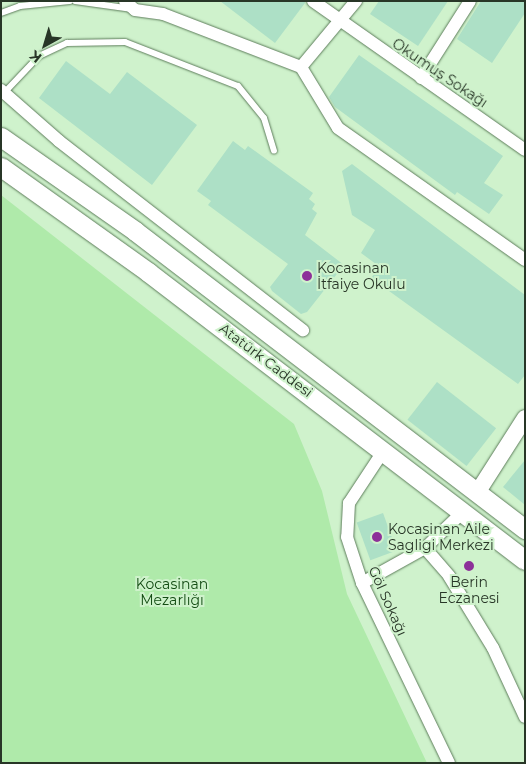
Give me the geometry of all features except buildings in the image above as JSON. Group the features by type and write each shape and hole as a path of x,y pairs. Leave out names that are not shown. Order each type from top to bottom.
{"main road":[{"path":"1,136 136,231 525,529"},
{"name":"Atatürk Caddesi","path":"1,167 148,272 384,450 525,560"}],"street":[{"path":"124,1 135,10 163,14 301,68 338,128 525,260"},
{"name":"Okumuş Sokağı","path":"313,1 338,21 525,150"},
{"path":"301,68 356,1"},
{"path":"421,78 470,1"},
{"path":"3,91 58,142 303,330"},
{"path":"477,493 524,422"},
{"name":"Göl Sokağı","path":"384,450 349,503 347,537 362,583 449,763"},
{"path":"362,583 425,548 463,512"},
{"path":"425,548 449,576 488,640 525,717"}],"lane":[{"path":"1,13 20,6 70,1"},
{"path":"75,1 135,10"},
{"path":"3,91 39,56 66,43 125,42 238,86 264,118 274,151"}],"green space":[{"name":"Kocasinan Mezarlığı","path":"1,195 294,424 322,491 347,594 427,763 1,763"}],"place":[{"name":"Kocasinan İtfaiye Okulu","path":"307,276"},
{"name":"Kocasinan Aile Sagligi Merkezi","path":"377,537"},
{"name":"Berin Eczanesi","path":"469,566"}]}
